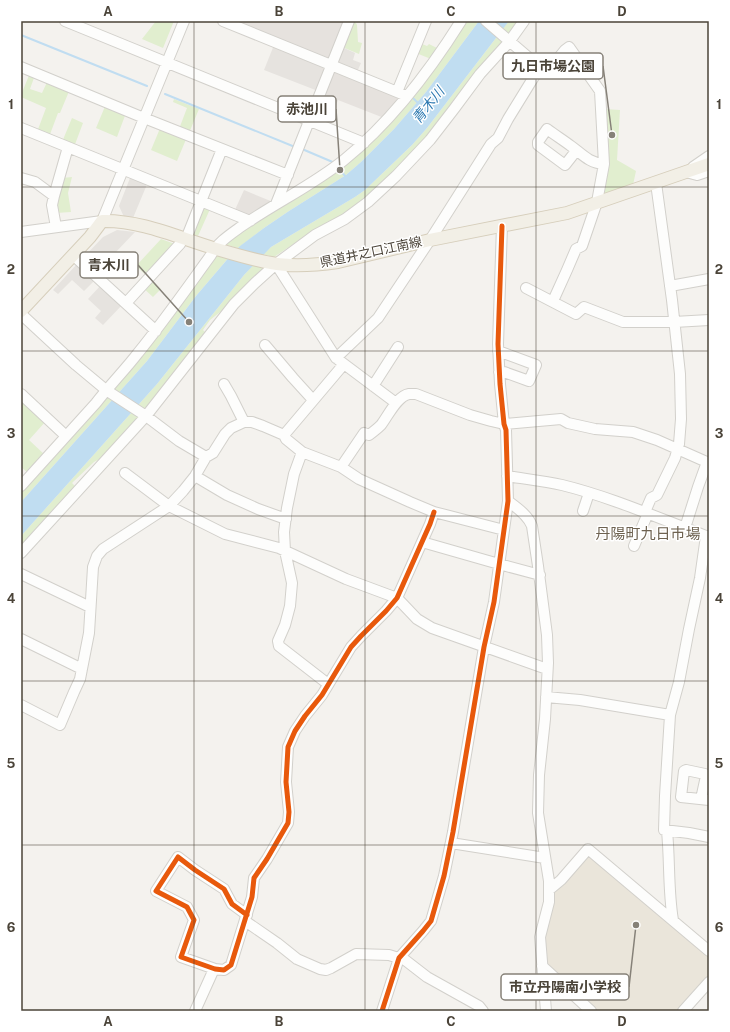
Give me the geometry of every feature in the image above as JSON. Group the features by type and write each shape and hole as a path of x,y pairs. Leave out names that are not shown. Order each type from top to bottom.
{"main road":[{"name":"県道井之口江南線","path":"102,221 114,221 152,228 217,249 273,263 306,265 338,262 430,240 567,213 709,164"},
{"path":"21,313 90,237 102,221"}],"street":[{"path":"65,21 364,142"},
{"path":"21,232 102,221 184,21"},
{"path":"223,21 407,96"},
{"path":"276,204 349,21"},
{"path":"397,92 426,21"},
{"path":"21,486 107,391 136,356 224,239 276,204 328,172 364,142 407,96 435,61 461,21"},
{"path":"486,21 540,67 548,71 569,47 600,92 604,164 597,202 582,246 576,249 553,301"},
{"path":"21,553 145,415 234,304 273,263 315,235 345,219 368,202 396,176 430,140 480,74 524,21"},
{"path":"21,67 288,175"},
{"path":"336,358 378,318 491,144 498,138 540,67"},
{"path":"21,128 250,221"},
{"path":"56,227 52,205 68,147"},
{"path":"126,303 184,238 202,202 222,149"},
{"path":"576,151 583,157 596,164 604,164"},
{"path":"686,172 709,156"},
{"path":"686,172 697,175 709,171"},
{"path":"21,178 35,182 54,196"},
{"path":"634,546 651,498 657,495 675,458 679,444 682,419 680,374 656,183"},
{"path":"382,1011 399,958 431,921 444,876 451,843 484,647 494,602 508,501 506,430 504,424 498,350 502,226"},
{"path":"73,255 156,331"},
{"path":"273,263 336,358 396,404"},
{"path":"670,286 709,279"},
{"path":"526,288 576,314 584,307 623,322 709,320"},
{"path":"21,313 76,365 107,391 145,415 179,441 206,457"},
{"path":"265,345 313,400"},
{"path":"373,386 398,347"},
{"path":"498,350 536,365 529,381 504,372 499,372"},
{"path":"284,436 344,364"},
{"path":"224,384 244,422"},
{"path":"21,394 66,436"},
{"path":"341,467 364,433 369,435 374,432 402,397 408,394 416,394 491,422 504,424 560,419 568,423 595,429 633,432 657,440 708,462 685,528"},
{"path":"21,705 60,725 80,679 89,633 93,567 97,556 104,549 169,506 195,476 206,457 213,453 225,434 231,428 244,422 252,422 263,426 284,436 302,452 341,467 359,479 434,512 504,530"},
{"path":"302,452 294,474 284,532 285,551 292,583 290,606 285,625 278,641 279,646 328,684"},
{"path":"21,470 29,477"},
{"path":"125,473 169,506 225,534 279,548 346,579 397,598 417,619 432,628 547,669"},
{"path":"195,476 258,510 286,519"},
{"path":"507,476 562,485 589,493 646,512 707,536 679,682 670,715 664,830 667,831 669,880 673,920"},
{"path":"583,510 589,493"},
{"path":"508,501 530,521 540,576 547,635 545,719 539,775 538,813 549,881 549,902 540,937 546,1011"},
{"path":"434,512 397,598 351,647 322,695 295,730 288,747 286,782 289,812 288,823 254,878 252,897 246,918 231,965 224,970 214,969 181,957 194,920 187,907 156,891 178,856 196,870 224,888 232,904 246,918 297,959 326,970 356,954 389,955 399,958 412,965 427,976 479,1006 482,1011"},
{"path":"422,542 540,576"},
{"path":"21,574 90,607"},
{"path":"21,639 82,669"},
{"path":"546,697 580,700 670,715"},
{"path":"667,831 709,837"},
{"path":"451,843 545,858"},
{"path":"549,890 561,880 588,849 709,951"},
{"path":"542,966 591,1011"},
{"path":"195,1011 214,969"},
{"path":"683,1011 705,992 709,982"}],"shaded area":[{"path":"231,21 347,21 328,61"},
{"path":"274,45 325,65 327,69 318,91 264,70"},
{"path":"342,47 355,53 353,60 361,63 357,72 336,62"},
{"path":"336,69 400,95 400,99 384,118 338,100 328,125 315,120 314,117 332,71"},
{"path":"130,178 148,182 133,218 124,217 119,206"},
{"path":"244,190 273,202 250,217 234,212"},
{"path":"117,230 135,232 96,273 83,258 103,237"},
{"path":"77,264 96,279 84,291 72,280 58,294 53,290"},
{"path":"102,284 123,304 103,325 95,318 101,311 88,299"},
{"path":"588,853 709,955 709,979 681,1011 595,1011 546,965 544,934 552,892"}],"green space":[{"path":"156,21 174,21 163,48 142,39"},
{"path":"353,21 357,25 358,42 362,43 359,54 342,47"},
{"path":"466,21 479,21 426,92 394,129 361,162 346,175 289,211 238,248 224,244 324,178 439,60"},
{"path":"509,21 521,21 508,37 501,30"},
{"path":"499,34 505,41 428,140 360,204 274,257 263,254 271,247 365,190 412,145 427,128"},
{"path":"420,43 427,46 429,44 439,49 431,59 416,53"},
{"path":"30,73 35,75 30,89 42,93 48,80 70,89 60,113 58,113 49,137 37,132 46,108 21,97"},
{"path":"174,99 199,109 189,133 179,129 187,108 173,102"},
{"path":"106,104 126,113 117,137 96,128"},
{"path":"605,109 620,110 617,160 636,171 633,185 600,198"},
{"path":"72,118 83,123 74,147 62,142"},
{"path":"161,126 187,137 177,161 151,150"},
{"path":"72,177 68,193 71,212 56,213 62,178"},
{"path":"202,206 211,207 198,236 191,233"},
{"path":"161,239 175,244 148,277 136,266"},
{"path":"215,255 231,255 196,296 147,361 21,502 21,489"},
{"path":"257,261 265,268 233,302 210,320 203,330 205,332 213,322 225,312 145,413 105,456 94,462 72,483 75,486 86,473 96,467 21,550 21,536 157,384 244,275"},
{"path":"150,279 161,289 153,297 142,287"},
{"path":"21,397 46,421 29,440 45,455 27,472 21,467"}],"water":[{"path":"479,21 509,21 427,128 412,145 365,190 271,247 244,275 157,384 21,536 21,502 147,361 196,296 231,255 240,246 264,228 346,175 361,162 394,129 426,92"}],"waterway":[{"path":"21,35 147,86"},
{"path":"165,94 295,147"},
{"path":"413,98 419,104"},
{"path":"302,149 335,163"},
{"path":"340,170 346,177"}],"cycle path":[{"path":"382,1011 399,958 431,921 444,876 453,832 484,647 494,602 508,501 506,430 504,424 500,384 498,344 502,226"},
{"path":"247,915 232,904 224,889 178,857 156,891 187,907 194,920 181,957 215,969 224,970 231,965 252,897 254,878 288,823 289,812 286,782 288,747 295,731 322,695 351,647 397,598 434,512"}],"place":[{"name":"九日市場公園","path":"612,135"},
{"name":"赤池川","path":"340,170"},
{"name":"青木川","path":"189,322"},
{"name":"市立丹陽南小学校","path":"636,925"}],"district":[{"name":"丹陽町九日市場","path":"648,533"}]}
